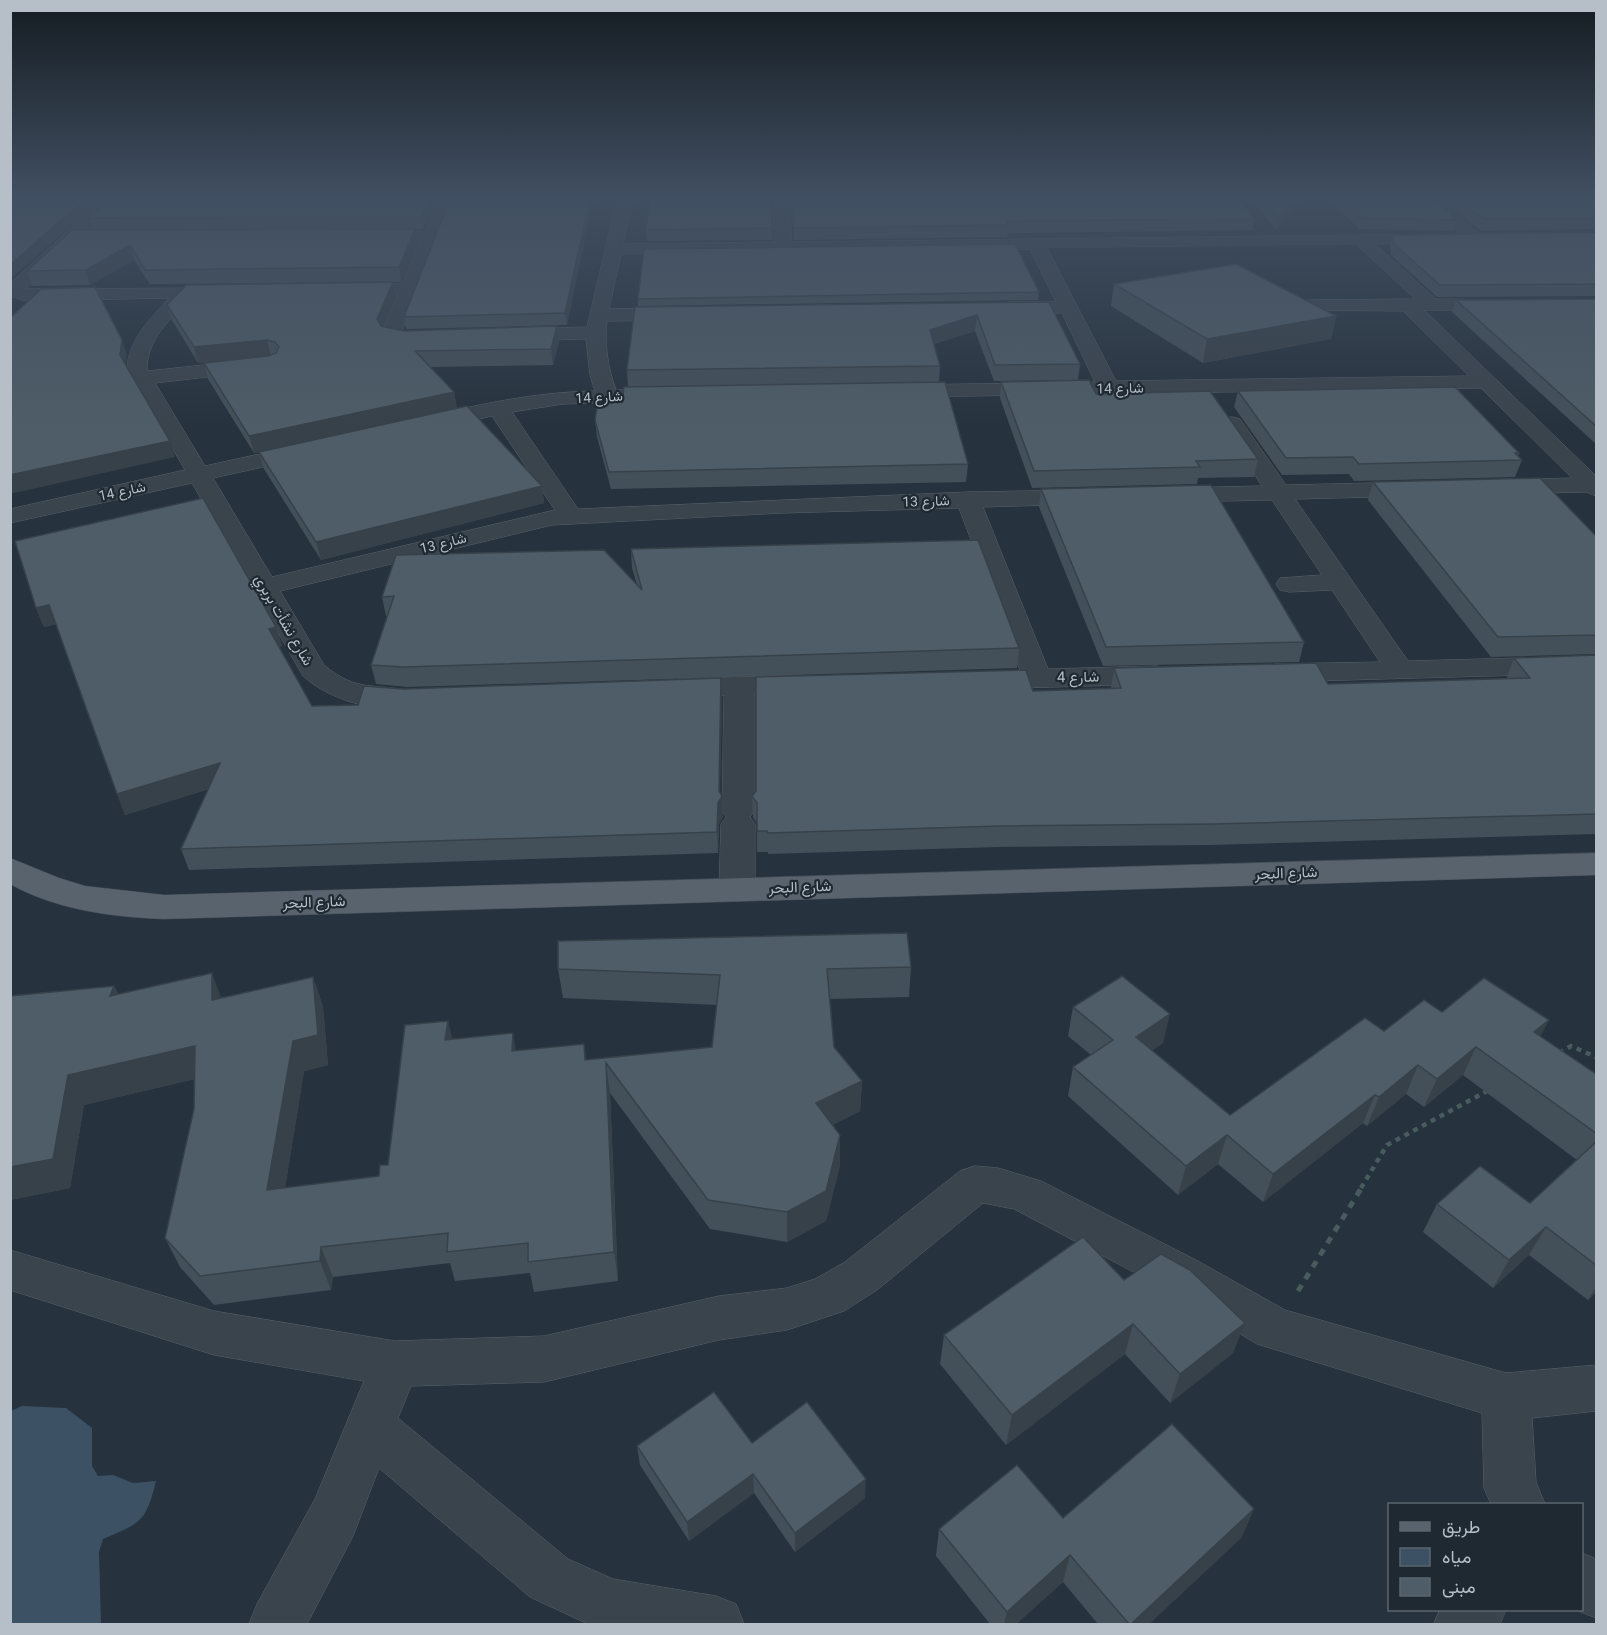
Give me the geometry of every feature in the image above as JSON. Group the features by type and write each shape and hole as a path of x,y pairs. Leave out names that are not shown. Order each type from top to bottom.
{"main road":[{"name":"شارع البحر","path":"10,869 31,882 69,895 126,905 164,907 1596,864"}],"street":[{"path":"30,275 17,287 16,292 26,294 220,292"},
{"path":"415,275 392,335 400,338 443,337"},
{"path":"607,396 596,355 597,324 608,275"},
{"path":"1051,275 1109,388"},
{"path":"1400,275 1432,304"},
{"path":"338,290 409,289"},
{"name":"شارع نشأت بربري","path":"184,292 137,352 137,369 313,670 323,680 358,695 382,698 432,697"},
{"path":"1308,306 1514,303"},
{"path":"1408,305 1595,487"},
{"path":"986,309 1068,308"},
{"path":"501,335 704,314"},
{"path":"142,378 271,364"},
{"name":"شارع 14","path":"886,391 1487,382"},
{"path":"1208,387 1400,670"},
{"name":"شارع 14","path":"406,429 498,408 563,398 686,394"},
{"path":"498,408 571,516"},
{"name":"شارع 14","path":"10,516 325,446"},
{"path":"1476,488 1595,487"},
{"path":"1147,495 1441,489"},
{"name":"شارع 13","path":"264,587 529,522 571,516 968,499 1111,496"},
{"path":"968,499 1037,678"},
{"path":"1289,584 1340,582"},
{"path":"1252,673 1596,665"},
{"name":"شارع 4","path":"954,680 1181,675"},
{"path":"656,689 822,684"},
{"path":"737,889 739,686"},
{"path":"10,1270 214,1333 394,1365 544,1359 719,1318 787,1309 828,1296 861,1276 975,1184 998,1186 1026,1194 1180,1274 1274,1329 1506,1397 1596,1388"},
{"path":"277,1624 334,1518 394,1365"},
{"path":"1506,1397 1510,1488 1518,1503"},
{"path":"370,1426 549,1578 610,1606 716,1624"},
{"path":"1583,1582 1596,1592"},
{"path":"1462,1624 1477,1611"}],"path":[{"path":"1550,1057 1571,1046 1596,1057"},
{"path":"1274,1329 1387,1145 1499,1085"}],"water":[{"path":"22,1406 66,1408 92,1428 92,1466 98,1476 113,1475 133,1483 156,1481 149,1505 140,1519 126,1529 103,1539 99,1552 101,1624 11,1624 11,1411"}],"building":[{"path":"420,275 573,275 565,313 404,317"},
{"path":"641,275 1031,275 1039,292 638,299"},
{"path":"1167,275 1258,275 1336,316 1207,339 1114,284"},
{"path":"1429,275 1596,275 1596,284 1440,285"},
{"path":"393,282 377,319 381,326 404,331 557,326 551,349 415,351 454,392 249,436 204,363 268,356 276,353 279,347 275,342 267,340 194,347 167,305 186,285"},
{"path":"95,287 122,340 120,355 170,441 10,475 10,318 41,289"},
{"path":"1596,299 1596,426 1456,300"},
{"path":"1049,302 1080,364 995,365 977,315 930,330 940,366 627,370 635,307"},
{"path":"1089,380 1096,394 1210,391 1258,459 1196,461 1200,467 1034,471 1001,382"},
{"path":"945,382 968,464 609,472 595,420 598,402 622,402 624,387"},
{"path":"1455,387 1519,453 1515,453 1522,460 1359,464 1353,457 1286,458 1238,391"},
{"path":"467,406 542,486 316,542 259,452"},
{"path":"1540,478 1596,536 1596,635 1498,637 1373,482"},
{"path":"1211,485 1304,642 1106,647 1041,489"},
{"path":"203,498 276,627 269,629 312,706 358,705 364,686 404,689 721,678 719,791 722,796 718,803 717,832 181,849 220,763 117,794 49,605 36,608 15,541"},
{"path":"978,540 1019,648 404,667 371,665 394,596 382,597 396,555 604,550 642,590 631,549"},
{"path":"1596,655 1596,814 1215,824 1000,826 768,833 757,831 757,803 752,796 756,791 756,677 1026,670 1033,691 1121,688 1114,668 1316,663 1328,684 1530,678 1514,658"},
{"path":"907,933 911,967 827,969 834,1047 862,1081 816,1103 840,1135 826,1191 787,1212 708,1200 606,1063 614,1252 528,1262 528,1243 447,1252 448,1233 321,1247 320,1261 200,1276 165,1238 194,1109 195,1046 68,1075 53,1159 10,1167 10,996 114,986 110,996 212,973 212,1000 313,977 318,1035 293,1041 267,1190 379,1176 380,1165 388,1165 405,1025 448,1021 445,1040 513,1033 512,1051 584,1044 585,1060 712,1047 720,975 558,969 558,941"},
{"path":"1122,976 1170,1014 1136,1037 1230,1115 1365,1018 1384,1031 1424,1000 1442,1012 1484,978 1549,1020 1534,1032 1596,1074 1596,1133 1476,1047 1437,1079 1418,1065 1379,1097 1375,1095 1273,1174 1227,1135 1186,1166 1073,1067 1113,1040 1073,1007"},
{"path":"1596,1142 1596,1265 1546,1227 1509,1260 1437,1204 1480,1166 1530,1203"},
{"path":"1083,1237 1124,1280 1161,1254 1190,1270 1245,1323 1180,1374 1133,1324 1012,1415 944,1335"},
{"path":"714,1392 752,1443 807,1402 866,1479 795,1533 753,1474 687,1522 637,1446"},
{"path":"1172,1424 1254,1509 1131,1624 1070,1555 1007,1612 939,1529 1017,1465 1063,1518"}]}
